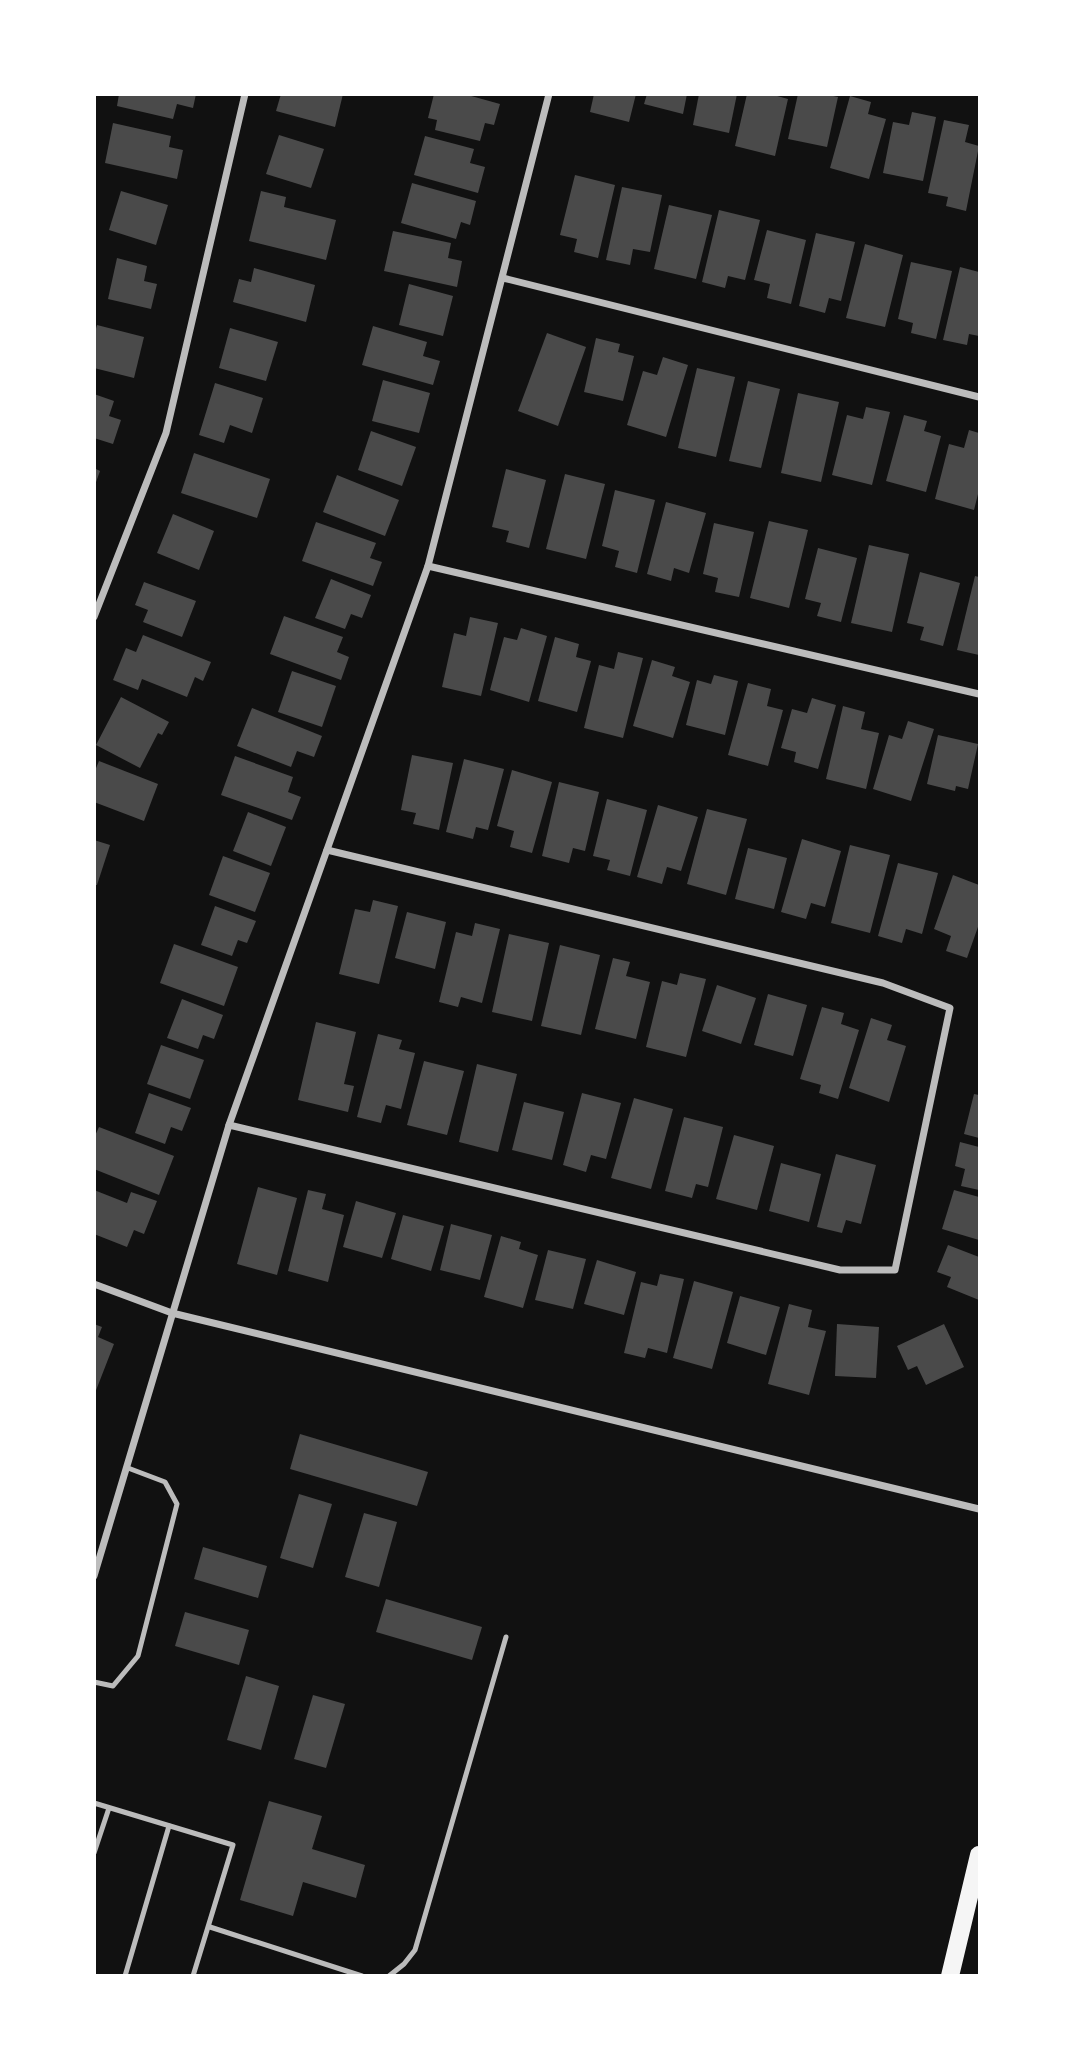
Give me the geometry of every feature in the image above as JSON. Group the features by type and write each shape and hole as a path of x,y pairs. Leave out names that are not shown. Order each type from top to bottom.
{"main road":[{"path":"950,1976 979,1855"}],"street":[{"path":"94,617 166,433 245,94"},
{"path":"94,1576 229,1125 428,566 549,94"},
{"path":"503,278 979,397"},
{"path":"428,566 979,694"},
{"path":"229,1125 840,1270 895,1270 950,1008 883,983 327,850"},
{"path":"94,1284 172,1313 979,1509"}],"lane":[{"path":"94,1682 113,1686 138,1656 177,1504 165,1482 128,1468"},
{"path":"389,1976 404,1964 415,1950 506,1637"},
{"path":"94,1803 233,1845 194,1976"},
{"path":"94,1853 108,1808"},
{"path":"125,1976 169,1826"},
{"path":"210,1927 362,1976"}],"building":[{"path":"119,94 196,94 193,108 177,104 173,119 117,106"},
{"path":"281,94 343,94 335,127 276,111"},
{"path":"434,94 464,94 500,104 494,125 485,123 480,141 435,130 437,120 428,118"},
{"path":"594,94 636,94 629,122 590,112"},
{"path":"647,94 687,94 683,114 644,104"},
{"path":"699,94 737,94 729,133 693,125"},
{"path":"747,94 770,94 788,99 775,156 735,146"},
{"path":"798,94 838,97 827,147 788,139"},
{"path":"850,96 871,102 868,114 886,119 869,179 830,168"},
{"path":"912,112 936,117 923,181 883,173 893,122 909,125"},
{"path":"944,120 969,125 965,142 979,146 966,211 946,206 948,197 928,193"},
{"path":"113,123 171,136 169,147 183,150 177,179 105,163"},
{"path":"279,135 324,149 311,188 266,174"},
{"path":"425,136 474,149 470,163 485,167 478,193 414,175"},
{"path":"575,175 615,185 598,258 574,252 577,239 560,235"},
{"path":"412,183 476,201 470,225 461,222 456,239 401,223"},
{"path":"622,187 662,195 650,252 633,249 630,265 606,260"},
{"path":"121,191 168,205 156,245 109,230"},
{"path":"261,191 286,197 284,207 336,220 326,260 249,241"},
{"path":"669,205 712,215 696,279 654,269"},
{"path":"719,210 760,220 745,280 728,276 725,288 702,282"},
{"path":"767,230 806,240 791,304 767,298 770,284 754,280"},
{"path":"393,231 451,243 448,258 462,261 457,287 384,271"},
{"path":"816,233 855,242 841,301 829,298 825,313 799,306"},
{"path":"865,244 903,255 885,327 846,318"},
{"path":"117,258 147,266 144,281 157,284 151,309 108,299"},
{"path":"911,262 952,271 936,339 911,333 913,323 898,319"},
{"path":"960,267 979,272 979,336 969,334 967,345 943,340"},
{"path":"254,268 315,285 306,322 233,302 239,279 251,282"},
{"path":"409,284 453,296 443,336 399,325"},
{"path":"97,325 144,337 134,378 94,368 94,336"},
{"path":"373,326 427,342 423,356 440,361 433,385 362,365"},
{"path":"230,328 278,342 266,381 219,368"},
{"path":"547,333 586,347 558,426 518,411"},
{"path":"596,338 620,344 618,352 634,356 623,401 584,392"},
{"path":"663,357 688,365 666,437 627,425 643,371 657,375"},
{"path":"697,368 735,377 716,457 678,448"},
{"path":"383,380 430,393 419,433 372,421"},
{"path":"748,381 780,389 761,468 729,461"},
{"path":"215,383 263,398 252,433 230,425 224,443 199,435"},
{"path":"798,393 839,402 821,482 781,473"},
{"path":"94,394 114,401 109,416 121,420 113,444 94,438"},
{"path":"866,407 890,412 872,485 832,475 847,415 863,419"},
{"path":"904,415 927,421 924,431 941,436 926,492 886,481"},
{"path":"969,430 979,433 979,490 974,510 935,499 949,444 964,448"},
{"path":"371,431 416,447 402,486 358,470"},
{"path":"194,453 270,479 257,518 181,493"},
{"path":"94,468 100,471 95,485 94,485"},
{"path":"506,469 546,480 529,548 506,542 509,531 492,527"},
{"path":"565,474 605,484 586,559 546,549"},
{"path":"337,475 399,500 385,536 323,512"},
{"path":"615,490 655,500 637,573 615,567 619,551 602,546"},
{"path":"666,502 706,513 689,573 674,568 671,581 647,574"},
{"path":"173,514 214,531 199,570 157,553"},
{"path":"769,521 808,530 789,608 750,598"},
{"path":"316,522 376,543 370,558 382,562 373,586 302,561"},
{"path":"714,523 754,532 739,597 715,592 718,578 703,574"},
{"path":"869,545 909,554 892,632 851,623"},
{"path":"818,548 857,558 841,622 817,616 821,603 805,599"},
{"path":"920,572 960,583 943,646 920,640 924,627 907,623"},
{"path":"975,576 979,577 979,655 957,650"},
{"path":"331,579 371,595 362,618 351,614 345,629 315,618"},
{"path":"144,582 196,601 182,637 143,622 148,610 135,605"},
{"path":"284,616 343,637 337,652 349,657 341,680 270,654"},
{"path":"470,617 498,623 481,696 442,687 454,633 466,636"},
{"path":"521,628 547,636 529,702 490,690 504,637 517,640"},
{"path":"143,635 211,662 203,681 195,677 187,697 142,679 138,690 113,680 126,648 136,652"},
{"path":"555,637 579,644 576,657 591,661 577,712 538,701"},
{"path":"618,652 643,658 623,738 584,728 599,665 614,669"},
{"path":"652,660 675,667 672,676 690,682 673,738 633,726"},
{"path":"292,671 336,686 322,727 278,712"},
{"path":"714,675 738,681 725,735 686,725 697,680 711,684"},
{"path":"748,683 771,689 767,706 783,710 768,766 728,755"},
{"path":"121,697 169,722 162,735 158,733 140,768 96,745"},
{"path":"812,698 836,705 818,769 794,762 796,752 781,748 792,709 807,713"},
{"path":"843,706 865,712 861,729 879,733 866,789 826,779"},
{"path":"252,708 322,736 314,757 297,751 291,767 237,746"},
{"path":"908,721 934,729 911,801 873,789 889,735 902,739"},
{"path":"938,735 978,744 968,789 956,786 955,791 927,784"},
{"path":"412,755 453,763 439,830 413,824 416,813 401,810"},
{"path":"235,756 293,777 288,792 301,797 292,820 221,795"},
{"path":"464,759 504,769 488,830 476,827 473,839 446,832"},
{"path":"99,761 158,784 144,821 94,802 94,773"},
{"path":"512,770 552,782 532,853 510,847 514,831 497,826"},
{"path":"559,782 599,792 585,851 573,848 569,863 542,856"},
{"path":"607,799 647,810 630,876 607,870 610,860 593,856"},
{"path":"658,805 698,817 681,871 667,867 662,884 637,877"},
{"path":"707,809 747,819 726,895 687,884"},
{"path":"248,812 286,827 271,866 233,851"},
{"path":"802,839 841,851 825,907 811,903 806,919 781,912"},
{"path":"94,840 110,845 97,885 94,885"},
{"path":"850,845 890,855 870,933 831,923"},
{"path":"748,848 787,858 774,909 735,899"},
{"path":"223,856 270,873 255,912 209,895"},
{"path":"898,863 938,873 922,934 906,929 902,943 878,936"},
{"path":"953,875 979,885 979,924 967,958 946,951 951,936 934,929"},
{"path":"373,900 398,906 379,984 339,974 355,909 370,912"},
{"path":"215,906 256,921 247,943 238,940 232,956 201,945"},
{"path":"407,912 446,922 435,969 395,958"},
{"path":"475,923 500,929 482,1003 461,997 458,1007 439,1002 456,932 472,936"},
{"path":"509,934 549,943 532,1021 492,1012"},
{"path":"174,944 238,967 224,1006 160,983"},
{"path":"560,945 600,955 581,1035 541,1026"},
{"path":"613,958 630,962 626,976 650,982 636,1039 595,1029"},
{"path":"680,973 706,979 686,1057 646,1047 662,981 677,985"},
{"path":"717,985 756,998 741,1044 702,1031"},
{"path":"768,994 807,1005 793,1056 754,1045"},
{"path":"182,999 223,1015 214,1039 203,1035 198,1049 167,1038"},
{"path":"822,1007 844,1013 841,1024 859,1030 838,1099 819,1093 821,1085 800,1079"},
{"path":"871,1018 892,1025 887,1040 906,1046 889,1102 849,1088"},
{"path":"316,1022 356,1032 344,1084 354,1086 348,1112 298,1100"},
{"path":"378,1034 402,1040 399,1049 415,1053 401,1109 386,1105 381,1123 357,1117"},
{"path":"161,1045 204,1060 190,1099 147,1084"},
{"path":"424,1061 464,1071 447,1135 407,1125"},
{"path":"477,1064 517,1074 498,1152 459,1142"},
{"path":"149,1093 191,1108 182,1131 171,1127 165,1144 135,1133"},
{"path":"582,1093 621,1103 606,1159 591,1155 586,1172 563,1165"},
{"path":"974,1094 979,1095 979,1138 964,1134"},
{"path":"634,1098 673,1109 651,1189 611,1178"},
{"path":"524,1102 564,1112 552,1160 512,1150"},
{"path":"684,1117 723,1127 708,1187 696,1184 692,1198 665,1191"},
{"path":"99,1127 174,1156 159,1195 94,1169 94,1138"},
{"path":"734,1135 774,1146 757,1210 716,1199"},
{"path":"960,1142 979,1147 979,1190 961,1186 965,1169 955,1166"},
{"path":"836,1154 876,1165 861,1224 846,1220 842,1233 817,1227"},
{"path":"781,1163 821,1174 809,1222 769,1211"},
{"path":"258,1187 297,1198 277,1275 237,1264"},
{"path":"94,1190 127,1203 131,1192 157,1201 144,1234 134,1230 127,1247 94,1234"},
{"path":"308,1190 326,1194 322,1209 344,1215 328,1282 288,1271"},
{"path":"954,1190 979,1197 979,1240 942,1229"},
{"path":"356,1201 396,1213 382,1258 343,1247"},
{"path":"403,1215 444,1226 431,1271 391,1259"},
{"path":"451,1224 492,1235 480,1280 440,1270"},
{"path":"501,1236 521,1242 519,1249 538,1255 523,1308 484,1297"},
{"path":"948,1245 979,1257 979,1300 947,1287 951,1277 937,1272"},
{"path":"548,1250 586,1259 573,1309 535,1300"},
{"path":"597,1260 636,1272 624,1315 584,1304"},
{"path":"660,1274 684,1279 667,1353 648,1348 645,1358 624,1353 641,1282 657,1286"},
{"path":"694,1281 733,1292 712,1369 673,1358"},
{"path":"740,1296 780,1307 766,1355 727,1343"},
{"path":"789,1304 812,1310 808,1327 826,1331 809,1395 768,1384"},
{"path":"94,1324 102,1327 98,1337 114,1344 95,1393"},
{"path":"837,1324 879,1327 876,1378 835,1376"},
{"path":"944,1324 964,1367 926,1385 917,1366 908,1370 897,1346"},
{"path":"300,1434 428,1472 417,1506 290,1469"},
{"path":"299,1494 332,1504 313,1568 280,1558"},
{"path":"364,1513 397,1522 379,1587 345,1577"},
{"path":"203,1547 267,1566 258,1598 194,1579"},
{"path":"386,1599 482,1627 472,1660 376,1632"},
{"path":"185,1612 249,1630 239,1665 175,1646"},
{"path":"246,1676 279,1686 261,1750 227,1740"},
{"path":"313,1695 345,1704 326,1768 294,1759"},
{"path":"269,1801 322,1816 312,1849 365,1865 356,1898 303,1882 293,1916 240,1900"}]}
